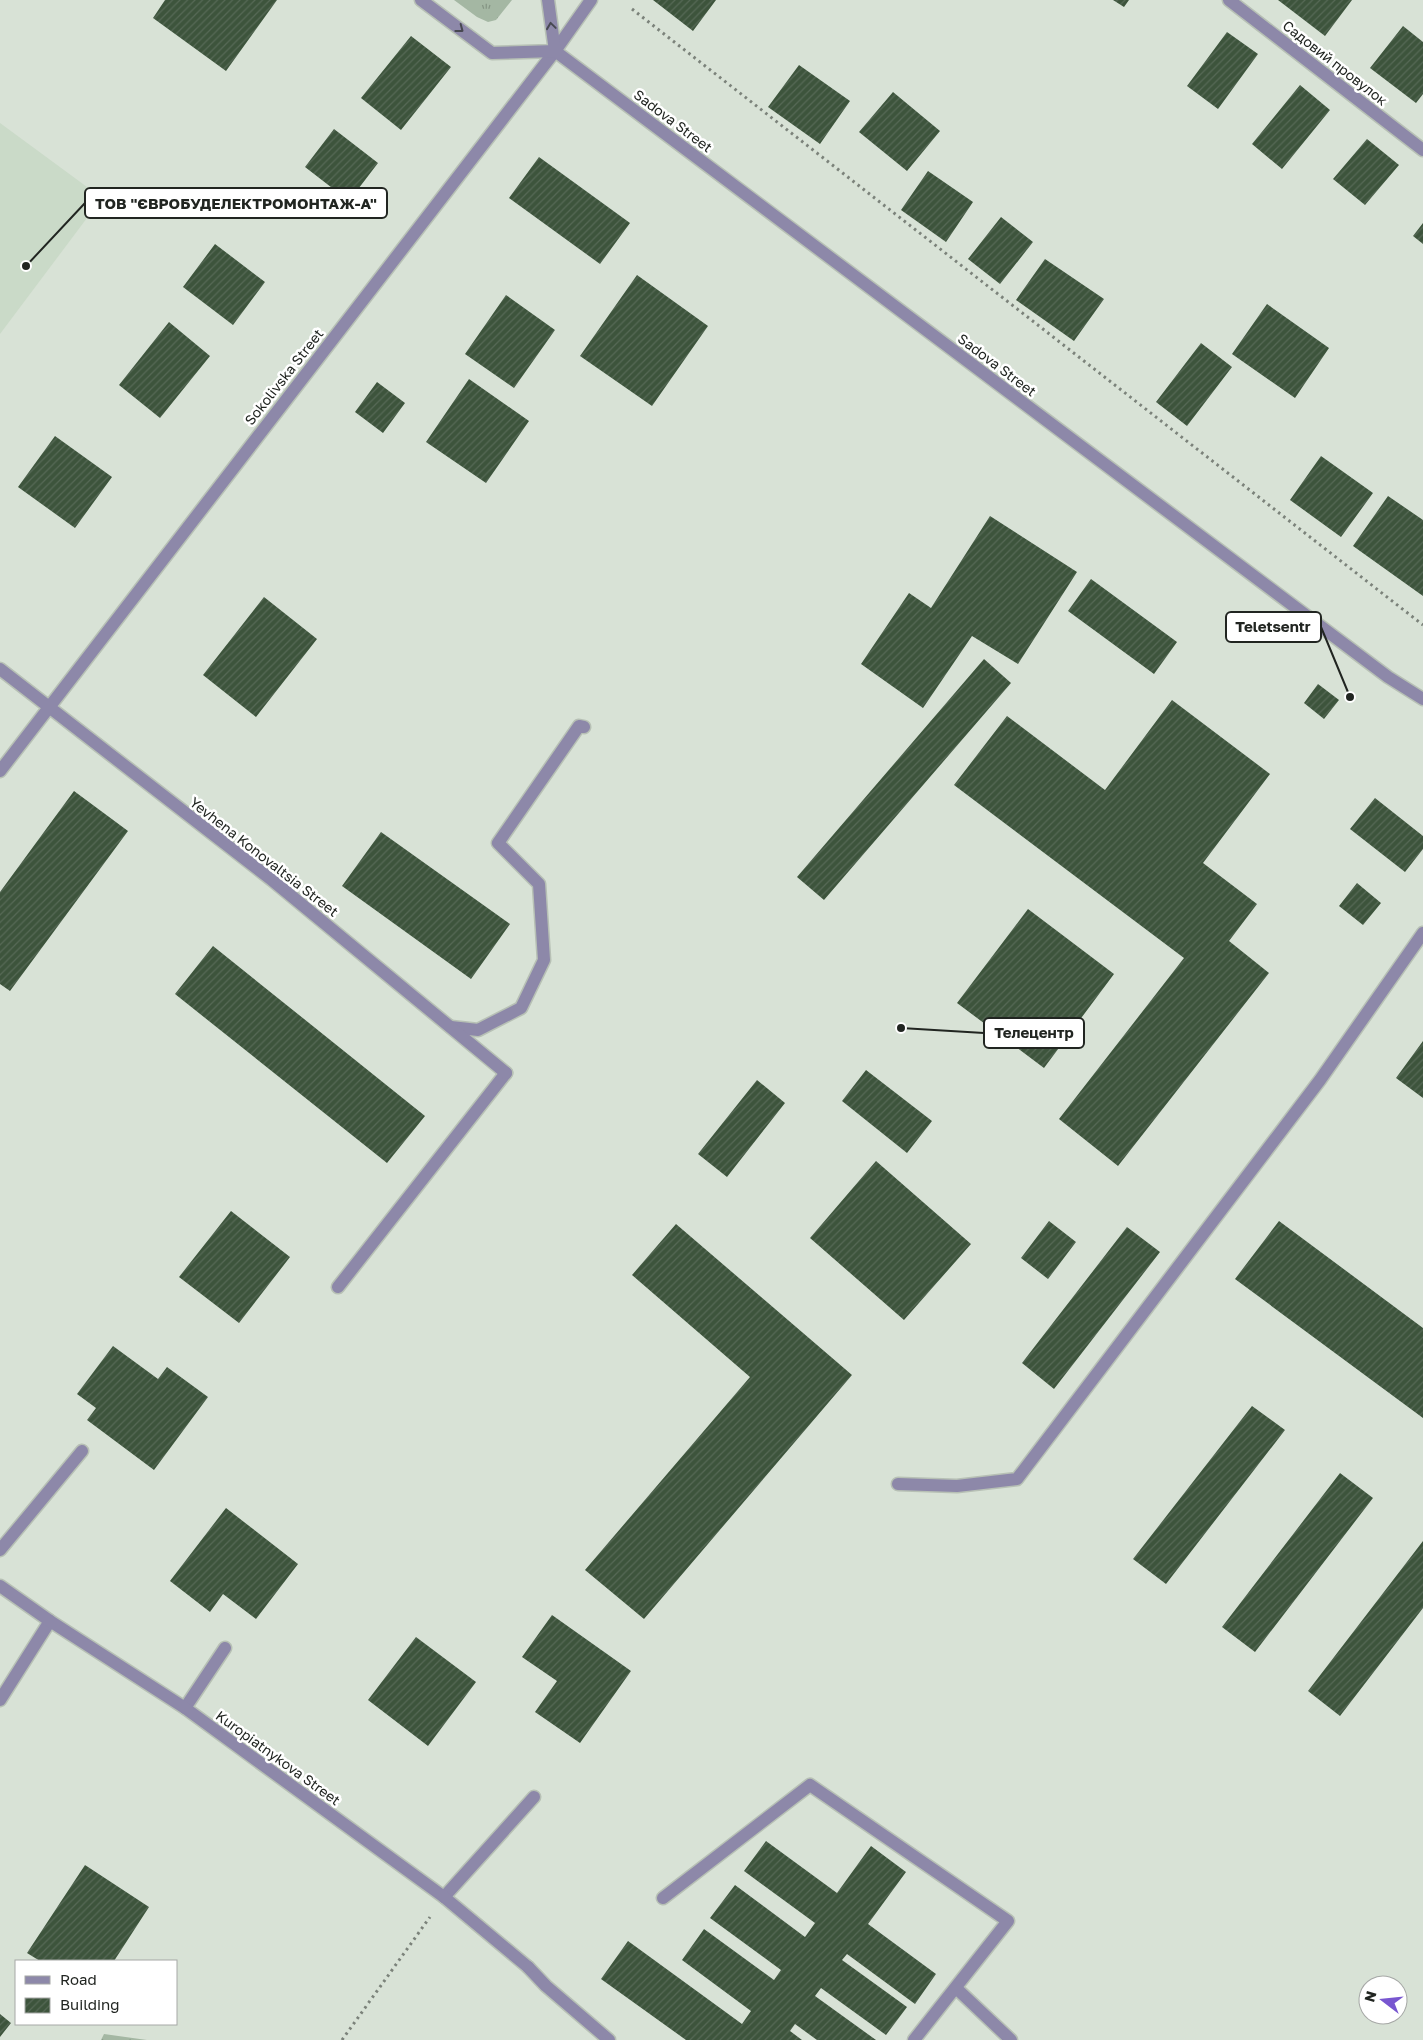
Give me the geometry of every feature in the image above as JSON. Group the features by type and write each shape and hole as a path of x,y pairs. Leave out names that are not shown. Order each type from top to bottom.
{"street":[{"path":"421,0 492,53 555,51 548,0"},
{"name":"Sokolivska Street","path":"0,771 555,51 591,0"},
{"name":"Садовий провулок","path":"1229,0 1423,150"},
{"name":"Sadova Street","path":"555,51 1388,677 1423,699"},
{"name":"Yevhena Konovaltsia Street","path":"0,669 272,880 506,1073 338,1287"},
{"path":"452,1027 478,1030 521,1008 544,960 539,884 498,843 579,726 584,727"},
{"path":"898,1484 957,1486 1017,1479 1320,1080 1423,933"},
{"path":"0,1550 82,1451"},
{"name":"Kuropiatnykova Street","path":"0,1586 50,1621 184,1708 444,1897 609,2040"},
{"path":"0,1700 50,1621"},
{"path":"184,1708 225,1648"},
{"path":"663,1898 810,1785 1008,1921 914,2040"},
{"path":"444,1897 534,1797"},
{"path":"956,1988 1011,2040"}],"path":[{"path":"632,9 1423,625"},
{"path":"342,2040 444,1897"}],"shaded area":[{"path":"0,123 102,198 0,334"}],"green space":[{"path":"454,0 512,0 496,20 488,22 477,17"},
{"path":"104,2034 147,2040 101,2040"}],"building":[{"path":"165,0 277,0 226,71 153,18"},
{"path":"653,0 716,0 693,31"},
{"path":"1113,0 1129,0 1124,7"},
{"path":"1278,0 1352,0 1325,36"},
{"path":"1403,26 1423,42 1423,94 1416,103 1370,68"},
{"path":"1227,32 1258,54 1218,109 1187,86"},
{"path":"411,36 451,67 401,130 361,98"},
{"path":"799,65 850,101 820,144 768,107"},
{"path":"1300,85 1330,110 1282,169 1252,144"},
{"path":"893,92 940,131 907,171 859,132"},
{"path":"334,129 378,163 349,201 305,167"},
{"path":"1367,139 1399,165 1365,205 1333,179"},
{"path":"539,157 630,223 600,264 509,198"},
{"path":"928,171 973,202 946,242 901,210"},
{"path":"1001,217 1033,242 1000,284 968,259"},
{"path":"1423,223 1423,244 1413,236"},
{"path":"215,244 265,282 233,325 183,287"},
{"path":"1045,259 1104,299 1074,341 1016,300"},
{"path":"637,275 708,326 652,406 580,356"},
{"path":"506,295 555,330 514,388 465,354"},
{"path":"1267,304 1329,348 1295,398 1232,354"},
{"path":"169,322 210,356 160,418 119,385"},
{"path":"1201,343 1232,367 1187,426 1156,402"},
{"path":"469,379 529,421 486,483 426,442"},
{"path":"377,382 405,403 383,433 355,412"},
{"path":"55,436 112,477 75,528 18,487"},
{"path":"1321,456 1373,493 1341,537 1290,500"},
{"path":"1388,496 1423,520 1423,596 1353,546"},
{"path":"990,516 1077,572 1018,664 972,636 923,708 861,664 909,593 931,608"},
{"path":"1091,579 1177,642 1154,674 1068,611"},
{"path":"264,597 317,639 256,717 203,675"},
{"path":"984,659 1011,683 824,900 797,877"},
{"path":"1318,684 1339,700 1324,719 1304,703"},
{"path":"1172,700 1270,774 1203,863 1257,904 1229,941 1269,973 1118,1166 1059,1119 1184,958 954,785 1007,716 1105,790"},
{"path":"74,791 128,831 10,991 0,984 0,892"},
{"path":"1375,798 1423,836 1423,849 1405,872 1350,829"},
{"path":"381,832 510,924 471,979 342,886"},
{"path":"1357,883 1381,903 1363,925 1339,906"},
{"path":"1028,909 1114,974 1044,1068 957,1003"},
{"path":"213,946 425,1116 387,1163 175,994"},
{"path":"1423,1041 1423,1098 1396,1078"},
{"path":"866,1070 932,1121 907,1153 842,1101"},
{"path":"757,1080 785,1103 727,1177 698,1154"},
{"path":"876,1161 971,1244 904,1320 810,1238"},
{"path":"231,1211 290,1257 239,1323 179,1277"},
{"path":"1049,1221 1076,1242 1048,1279 1021,1258"},
{"path":"1279,1221 1423,1328 1423,1418 1235,1279"},
{"path":"676,1224 852,1375 644,1619 585,1570 750,1377 632,1275"},
{"path":"1127,1227 1160,1252 1054,1389 1022,1363"},
{"path":"113,1346 158,1379 167,1367 208,1397 154,1470 87,1420 96,1408 77,1394"},
{"path":"1252,1406 1285,1430 1166,1584 1133,1559"},
{"path":"1340,1473 1373,1498 1255,1652 1222,1627"},
{"path":"226,1508 298,1564 256,1619 223,1594 210,1612 170,1581"},
{"path":"1423,1541 1423,1608 1340,1716 1308,1691"},
{"path":"552,1615 631,1671 580,1743 535,1712 557,1681 522,1657"},
{"path":"416,1637 476,1682 428,1746 368,1700"},
{"path":"766,1841 837,1893 871,1846 906,1872 868,1924 936,1974 915,2004 847,1954 842,1960 907,2007 886,2035 821,1988 815,1996 876,2040 817,2040 795,2024 790,2031 802,2040 686,2040 601,1979 628,1941 742,2024 751,2011 682,1960 704,1929 774,1980 781,1970 710,1918 735,1885 805,1937 815,1923 744,1871"},
{"path":"85,1865 149,1907 115,1960 38,1960 27,1953"},
{"path":"0,2014 11,2023 0,2037"}],"place":[{"name":"ТОВ \"ЄВРОБУДЕЛЕКТРОМОНТАЖ-А\"","path":"26,266"},
{"name":"Teletsentr","path":"1350,697"},
{"name":"Телецентр","path":"901,1028"}]}
